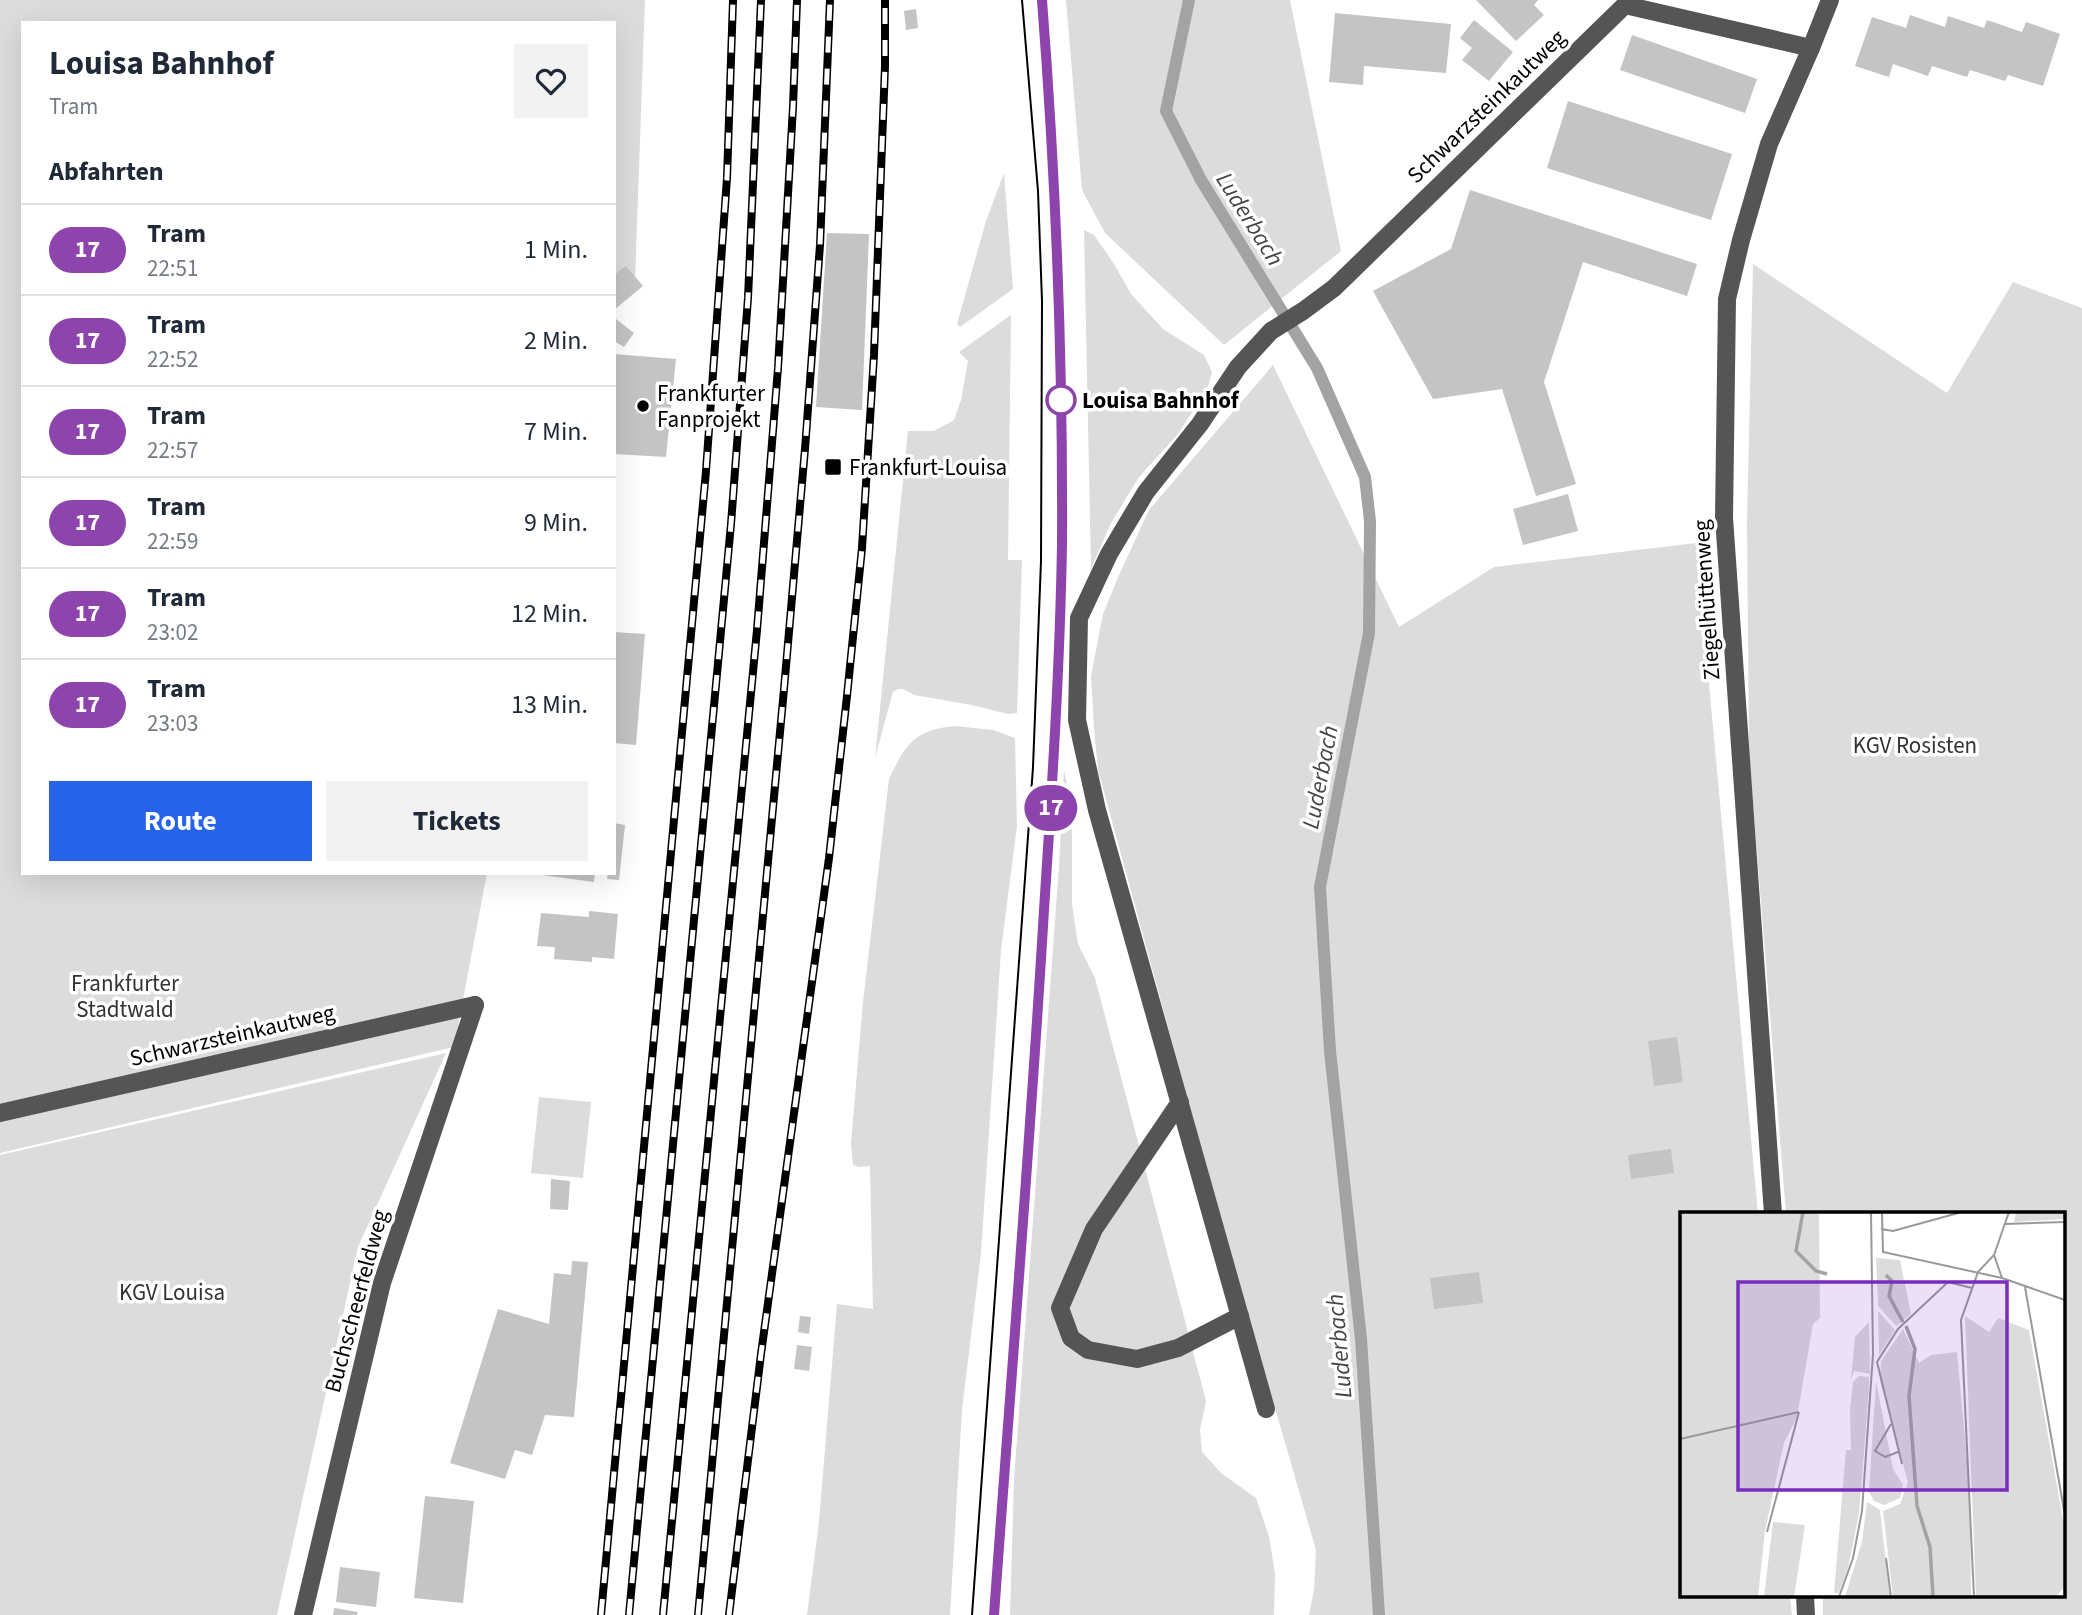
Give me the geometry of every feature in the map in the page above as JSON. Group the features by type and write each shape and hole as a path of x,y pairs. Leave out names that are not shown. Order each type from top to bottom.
{"street":[{"name":"Ziegelhüttenweg","path":"1773,1212 1724,518 1727,299 1769,144 1830,0"},
{"name":"Schwarzsteinkautweg","path":"1266,1409 1097,810 1077,720 1079,618 1109,554 1146,492 1200,424 1238,367 1271,331 1303,312 1334,288 1625,5 1811,48"},
{"name":"Schwarzsteinkautweg","path":"0,1113 475,1005"},
{"name":"Buchscheerfeldweg","path":"303,1615 382,1283 475,1005"},
{"path":"1180,1102 1094,1229 1060,1308 1071,1338 1088,1350 1137,1359 1178,1348 1240,1316"}],"green space":[{"name":"Frankfurter Stadtwald","path":"0,0 645,0 635,280 616,296 616,21 21,21 21,875 487,875 454,1047 0,1153"},
{"path":"1066,0 1290,0 1341,251 1224,345 1105,233 1082,190"},
{"path":"1004,173 1013,289 960,327 957,324 986,221"},
{"path":"1084,230 1094,235 1131,294 1163,329 1204,355 1212,372 1207,390 1178,434 1139,477 1111,523 1091,569"},
{"name":"KGV Rosisten","path":"1753,264 1947,393 2013,282 2082,308 2082,1615 1823,1615 1823,1598 2064,1598 2064,1212 1786,1212 1749,753 1747,522"},
{"path":"1011,315 1008,560 1022,560 1017,713 1008,714 914,695 898,689 893,692 875,758 908,431 934,431 954,420 961,400 968,361 959,352"},
{"path":"1273,365 1399,627 1494,567 1696,543 1758,1212 1680,1212 1680,1598 1790,1598 1792,1615 1309,1615 1314,1589 1316,1550 1216,1203 1098,770 1091,676 1103,614 1149,510"},
{"path":"955,726 993,730 1015,738 1017,826 1001,950 981,1253 962,1410 950,1615 807,1615 819,1522 837,1304 873,1309 870,1166 853,1165 851,1143 863,1002 889,779 913,741 930,731"},
{"path":"1064,770 1072,809 1072,904 1078,944 1095,978 1206,1401 1200,1430 1202,1452 1221,1473 1256,1498 1269,1536 1275,1574 1274,1615 1010,1615 1014,1480"},
{"name":"KGV Louisa","path":"446,1053 358,1247 277,1615 0,1615 0,1155"},
{"path":"539,1097 591,1102 583,1178 531,1173"}],"building":[{"path":"1476,0 1538,0 1534,5 1544,15 1516,41"},
{"path":"916,9 918,28 906,30 904,11"},
{"path":"1335,13 1451,24 1446,73 1364,66 1363,85 1329,82"},
{"path":"1910,15 1945,27 1948,16 1984,28 1987,20 2022,32 2026,22 2060,34 2043,86 2008,75 2005,81 1970,70 1967,77 1932,66 1928,76 1893,64 1889,77 1855,66 1872,17 1906,28"},
{"path":"1474,20 1513,52 1489,81 1462,60 1472,48 1460,38"},
{"path":"1632,35 1757,79 1745,113 1620,70"},
{"path":"1568,101 1732,154 1711,220 1547,168"},
{"path":"1470,190 1697,264 1687,296 1583,262 1544,382 1576,484 1536,496 1502,389 1433,399 1373,291 1451,249"},
{"path":"827,233 869,234 862,410 816,407"},
{"path":"626,266 643,286 616,308 616,274"},
{"path":"616,319 634,333 624,347 616,342"},
{"name":"Frankfurter Fanprojekt","path":"616,354 676,359 666,457 616,454"},
{"path":"1568,494 1578,531 1523,545 1513,509"},
{"path":"616,632 645,634 636,745 616,743"},
{"path":"616,823 625,825 619,880 607,879 608,875 616,875"},
{"path":"542,875 595,875 594,882"},
{"path":"589,911 618,914 614,959 592,957 592,962 554,959 555,947 537,946 541,913 589,917"},
{"path":"1677,1037 1683,1082 1654,1086 1648,1041"},
{"path":"1671,1149 1674,1173 1631,1179 1628,1155"},
{"path":"551,1179 570,1181 568,1210 550,1209"},
{"path":"572,1261 588,1262 574,1417 545,1415 532,1455 515,1450 505,1479 450,1463 498,1309 549,1324 554,1273 571,1275"},
{"path":"1479,1272 1483,1303 1434,1309 1430,1278"},
{"path":"800,1316 811,1317 809,1334 798,1332"},
{"path":"797,1345 812,1347 809,1371 794,1369"},
{"path":"425,1496 474,1501 463,1603 414,1598"},
{"path":"340,1567 380,1572 376,1607 336,1602"},
{"path":"334,1608 358,1612 357,1615 333,1615"}],"waterway":[{"name":"Luderbach","path":"1189,0 1166,111 1201,180 1317,368 1365,477 1370,521 1369,633 1320,887 1330,1051 1361,1339 1379,1615"}],"tram line":[{"path":"972,1615 1033,767 1041,561 1042,301 1038,191 1022,0"},
{"path":"994,1615 1038,1012 1061,592 1060,340 1055,204 1042,0"},
{"name":"17","path":"994,1615 1055,738 1062,545 1055,191 1042,0"}],"railway":[{"path":"601,1615 706,471 727,178 733,0"},
{"path":"629,1615 731,524 748,298 761,0"},
{"path":"663,1615 757,630 778,368 797,0"},
{"path":"698,1615 805,449 820,245 830,0"},
{"path":"729,1615 761,1354 829,858 862,548 874,355 885,0"}],"place":[{"name":"Louisa Bahnhof","path":"1061,400"},
{"name":"Frankfurter Fanprojekt","path":"643,406"},
{"name":"Frankfurt-Louisa","path":"833,467"}]}
